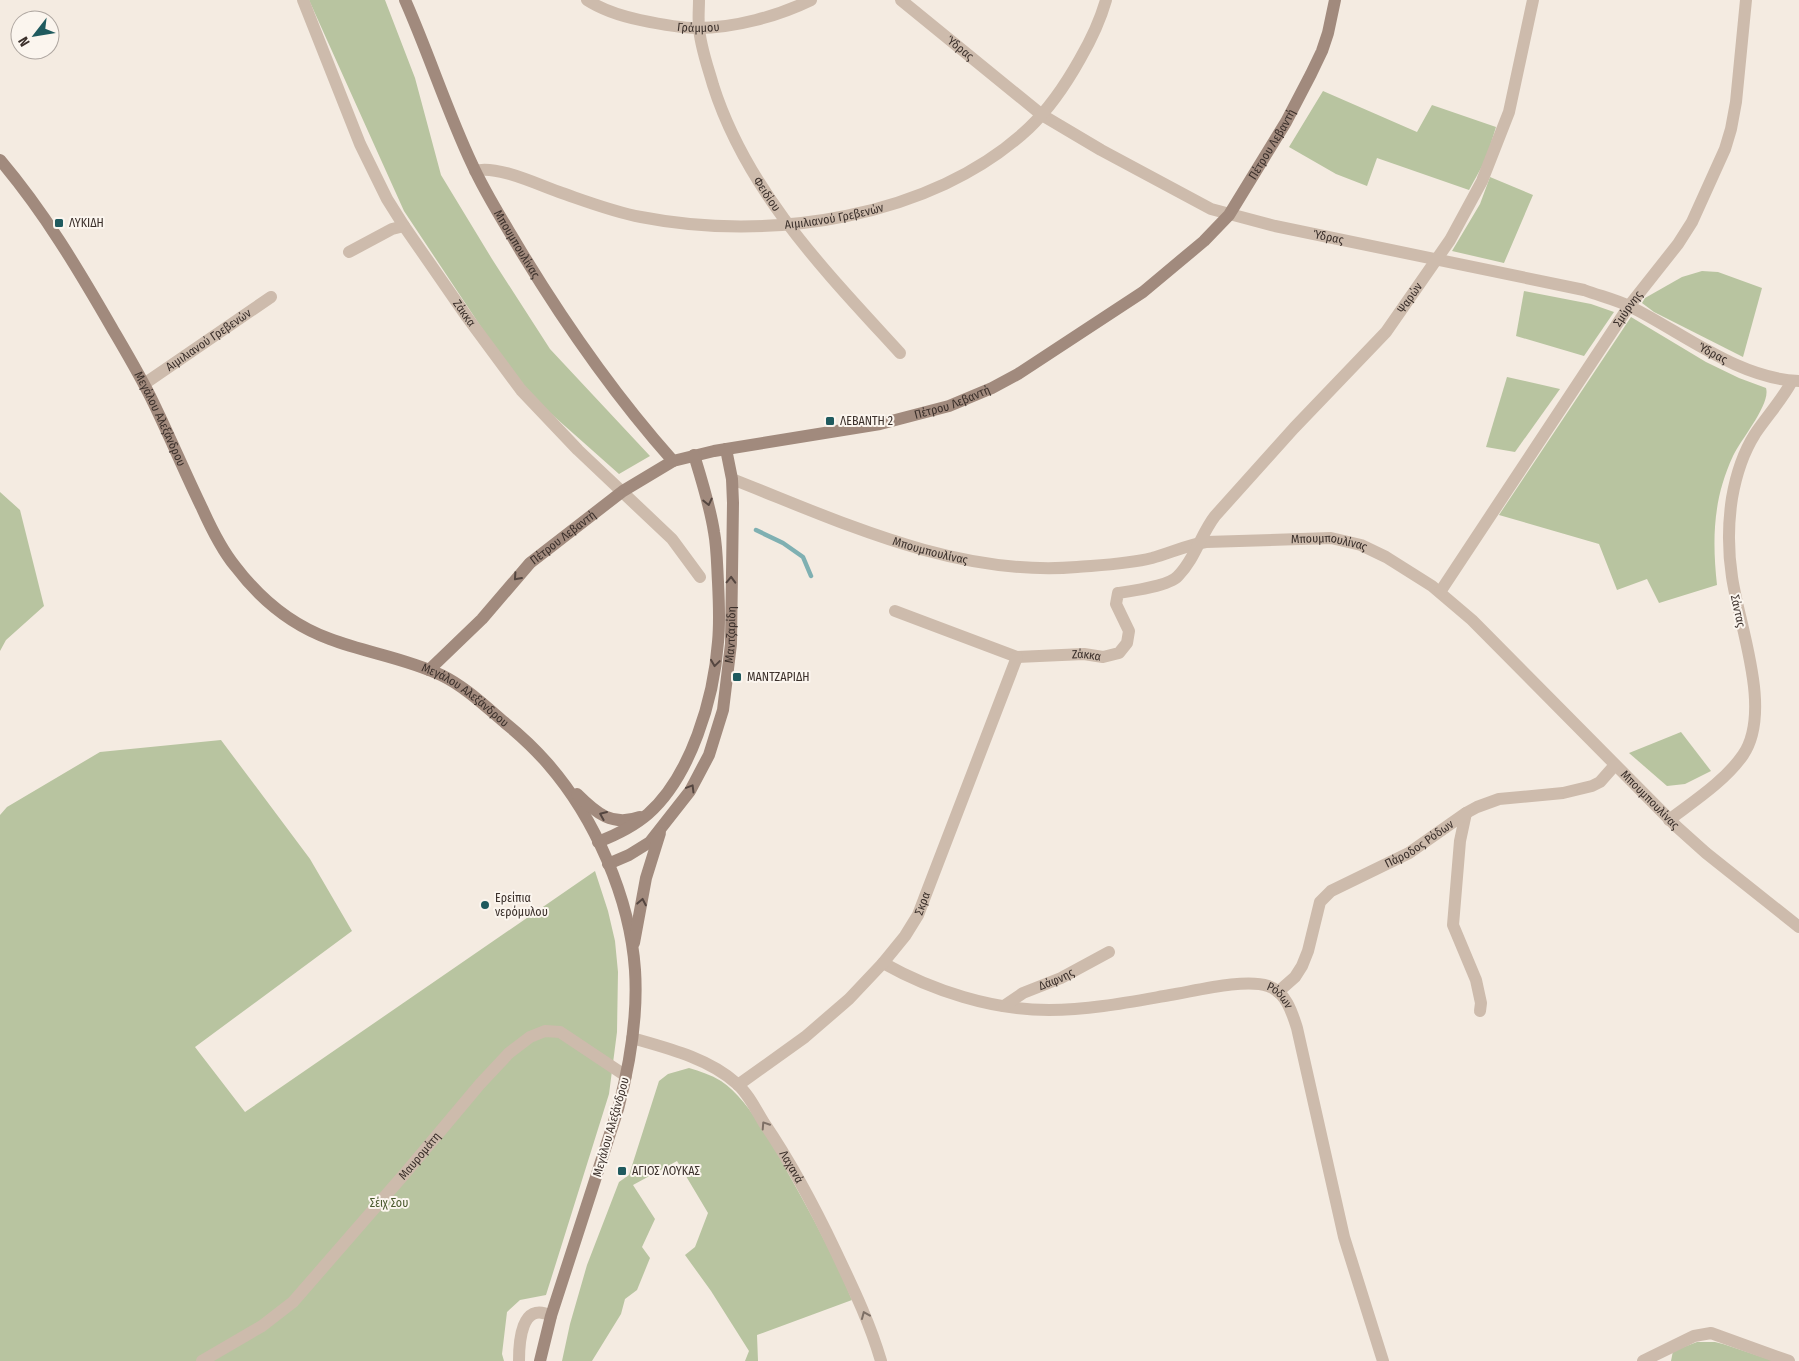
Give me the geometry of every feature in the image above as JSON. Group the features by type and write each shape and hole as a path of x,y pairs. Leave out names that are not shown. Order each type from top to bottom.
{"street":[{"name":"Ζάκκα","path":"303,0 360,144 387,198 404,226 467,317 522,390 578,450 672,539 700,577"},
{"name":"Μπουμπουλίνας","path":"405,0 475,171 497,211 531,268 582,345 645,430 673,461"},
{"name":"Φειδίου","path":"700,0 699,28 702,45 718,100 736,144 766,194 814,259 900,352"},
{"name":"Γράμμου","path":"590,1 613,14 664,25 699,28 748,21 776,14 812,0"},
{"name":"Ύδρας","path":"901,0 1042,115 1211,209 1584,290 1629,306 1735,364 1775,378 1795,381"},
{"name":"Αιμιλιανού Γρεβενών","path":"475,171 485,169 506,173 593,204 640,217 717,227 816,222 910,198 942,186 1006,147 1042,115 1064,86 1084,51 1100,20 1106,0"},
{"name":"Πέτρου Λεβαντή","path":"429,670 482,618 530,564 623,491 673,461 726,449 880,424 941,408 992,388 1035,364 1143,292 1204,242 1228,214 1281,129 1308,81 1322,51 1331,23 1335,0"},
{"name":"Ψαρών","path":"1198,543 1209,523 1241,486 1386,332 1438,259 1472,201 1498,141 1515,88 1533,0"},
{"name":"Σμύρνης","path":"1440,592 1629,306 1684,235 1725,149 1731,129 1736,102 1746,0"},
{"name":"Μεγάλου Αλεξάνδρου","path":"0,160 31,199 68,253 144,384 214,534 233,565 256,593 282,614 322,636 429,670 456,684 484,705 528,742 550,766 581,809 608,864 623,908 632,950 635,984 632,1038 626,1076 613,1124 551,1316 540,1361"},
{"path":"349,252 392,229 404,226"},
{"name":"Αιμιλιανού Γρεβενών","path":"144,384 271,297"},
{"name":"Σάντας","path":"1669,820 1728,772 1744,754 1751,736 1755,716 1755,697 1731,575 1730,513 1734,486 1746,450 1755,434 1795,381"},
{"name":"Μαντζαρίδη","path":"608,864 640,849 650,842 690,791 710,755 723,710 731,644 732,479 726,449"},
{"name":"Μαντζαρίδη","path":"598,842 620,833 650,813 678,778 693,747 706,708 718,642 719,606 715,534 706,494 694,455"},
{"name":"Μπουμπουλίνας","path":"732,479 889,539 959,560 987,565 1037,569 1096,565 1142,560 1198,543 1316,538 1340,539 1361,545 1386,557 1440,592 1489,636 1669,820 1696,845 1799,927"},
{"name":"Ζάκκα","path":"895,610 1017,657 1084,654 1103,657 1119,653 1127,644 1128,631 1116,604 1118,593 1160,585 1177,578 1198,543"},
{"name":"Σκρα","path":"738,1085 781,1055 831,1016 883,963 905,936 918,914 1017,657"},
{"name":"Πάροδος Ρόδων","path":"1278,992 1295,977 1302,966 1310,944 1320,902 1324,896 1338,886 1374,871 1409,853 1466,813 1492,801 1564,793 1592,786 1600,782 1615,765"},
{"path":"550,766 595,811 606,817 616,820 628,820 650,813"},
{"path":"1466,813 1460,841 1453,925 1476,980 1481,1003 1480,1011"},
{"path":"632,950 646,878 662,827"},
{"name":"Δάφνης","path":"1004,1006 1024,993 1060,978 1109,952"},
{"name":"Ρόδων","path":"883,963 897,971 936,987 979,1001 1004,1006 1051,1010 1098,1006 1248,984 1265,985 1278,992 1289,1006 1297,1028 1344,1237 1382,1361"},
{"name":"Μαυρομάτη","path":"202,1361 262,1326 292,1302 480,1084 509,1053 530,1037 545,1031 560,1032 626,1076"},
{"name":"Λαχανά","path":"632,1038 701,1062 738,1085 778,1145 823,1225 868,1321 881,1361"},
{"path":"519,1361 520,1337 525,1321 538,1313 545,1313 551,1316"},
{"path":"1643,1361 1694,1336 1711,1333 1788,1361"}],"green space":[{"path":"309,0 385,0 415,78 441,175 550,349 650,456 619,474 521,387 404,211"},
{"path":"1323,91 1417,132 1432,105 1496,127 1486,159 1469,190 1377,158 1367,186 1336,174 1289,147"},
{"path":"1490,177 1533,195 1504,263 1452,251 1480,204"},
{"path":"1702,271 1718,272 1762,288 1743,357 1654,312 1642,303 1645,298 1682,277"},
{"path":"1524,291 1591,304 1614,312 1584,356 1516,336"},
{"path":"1631,317 1706,362 1739,378 1766,388 1764,403 1760,412 1733,456 1721,488 1715,535 1717,585 1659,603 1647,579 1617,590 1599,544 1499,515"},
{"path":"1507,377 1560,389 1515,452 1486,447"},
{"path":"0,492 20,510 44,606 6,640 0,651"},
{"path":"1681,732 1711,771 1685,784 1667,786 1629,753"},
{"name":"Σέιχ Σου","path":"221,740 310,859 352,931 195,1047 245,1112 595,871 608,911 615,941 618,972 617,1032 609,1094 546,1295 520,1300 507,1312 502,1354 504,1361 0,1361 0,815 7,807 100,752"},
{"path":"689,1068 721,1081 741,1099 759,1123 814,1220 838,1267 852,1300 757,1335 758,1361 745,1361 749,1351 711,1291 685,1255 695,1247 708,1213 677,1161 633,1185 655,1219 642,1247 650,1258 637,1290 625,1299 621,1314 592,1361 562,1361 570,1324 587,1265 619,1182 629,1175 659,1081 668,1074"},
{"path":"1697,1342 1715,1342 1774,1361 1671,1361 1673,1351"}],"waterway":[{"path":"756,530 783,543 803,557 811,576"}],"place":[{"name":"ΛΥΚΙΔΗ","path":"59,223"},
{"name":"ΛΕΒΑΝΤΗ 2","path":"830,421"},
{"name":"ΜΑΝΤΖΑΡΙΔΗ","path":"737,677"},
{"name":"Ερείπια νερόμυλου","path":"485,905"},
{"name":"ΑΓΙΟΣ ΛΟΥΚΑΣ","path":"622,1171"}]}
